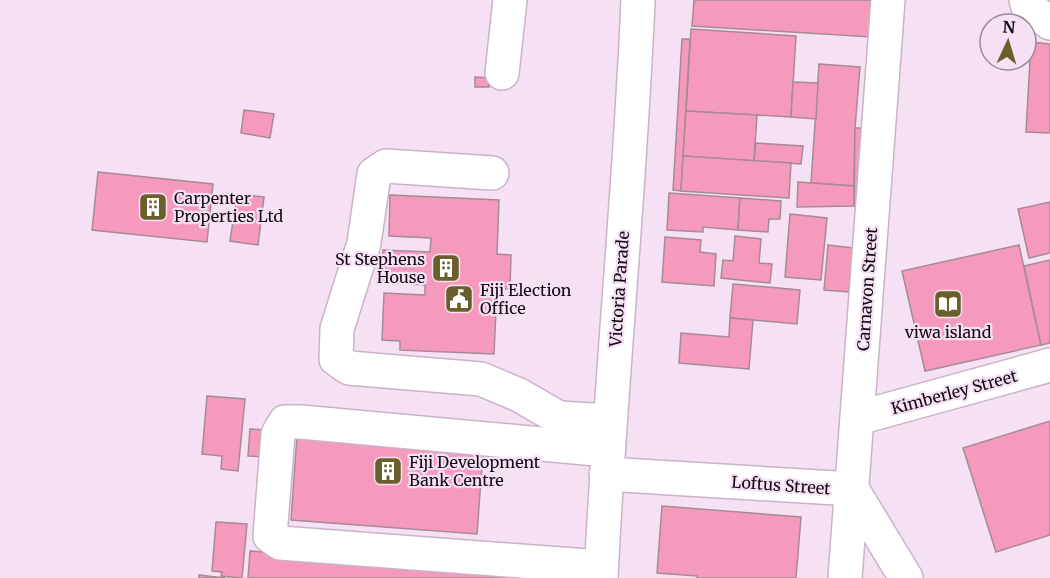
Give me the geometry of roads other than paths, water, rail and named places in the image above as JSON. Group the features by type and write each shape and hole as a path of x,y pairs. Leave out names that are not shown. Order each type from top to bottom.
{"main road":[{"path":"502,73 510,0"},
{"name":"Victoria Parade","path":"601,573 607,449 635,83 638,0"},
{"name":"Carnavon Street","path":"845,578 888,0"},
{"path":"1026,0 1029,7 1050,23"},
{"path":"492,173 386,166 374,174 364,243 337,329 336,359 349,368 481,380 519,395 607,449"},
{"name":"Kimberley Street","path":"858,418 1050,365"},
{"path":"601,573 280,543 270,536 278,434 285,422 607,449"},
{"name":"Loftus Street","path":"607,449 852,489 906,578"}],"place":[{"name":"Carpenter Properties Ltd","path":"153,207"},
{"name":"St Stephens House","path":"446,268"},
{"name":"Fiji Election Office","path":"459,299"},
{"name":"viwa island","path":"948,304"},
{"name":"Fiji Development Bank Centre","path":"388,471"}]}
